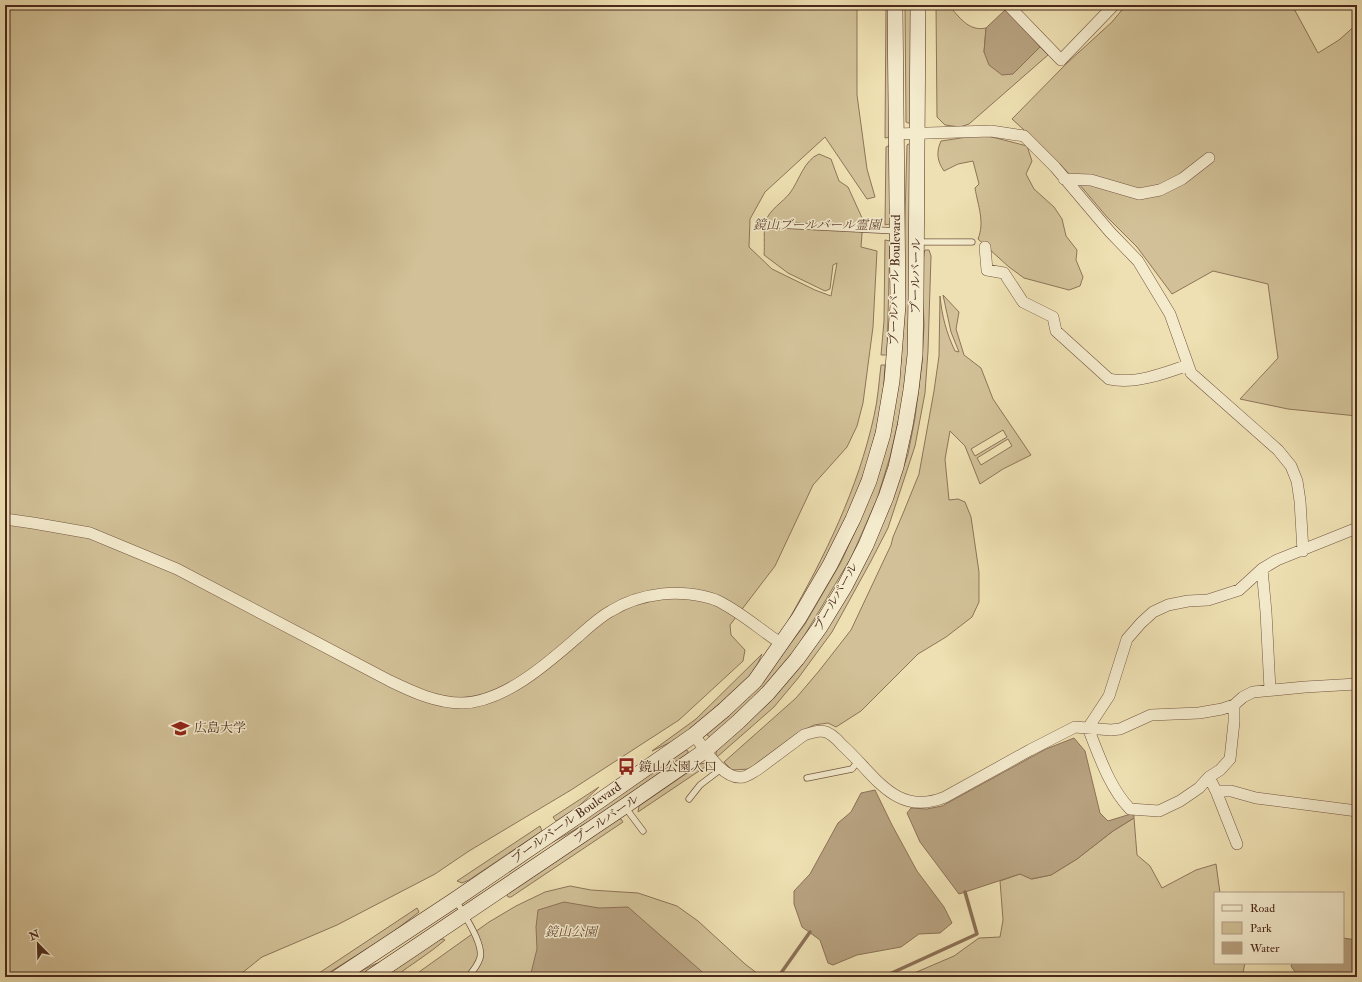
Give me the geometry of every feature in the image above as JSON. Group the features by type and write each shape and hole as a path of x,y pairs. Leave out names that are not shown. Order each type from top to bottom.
{"street":[{"name":"ブールバール Boulevard","path":"338,977 456,899 694,735 724,710 755,681 799,618 830,566 853,519 868,481 883,434 892,381 898,305 896,5"},
{"name":"ブールバール","path":"371,977 706,750 768,693 797,660 820,627 845,586 866,545 896,467 911,390 914,355 918,5"},
{"path":"1008,5 1061,60 1114,5"},
{"path":"897,134 991,131 1024,136 1055,166 1064,179 1138,262 1170,314 1192,373 1278,450 1291,466 1297,481 1300,501 1302,551"},
{"path":"1064,179 1091,180 1139,194 1160,190 1182,179 1209,158"},
{"path":"985,247 987,270 1004,273 1023,302 1053,317 1056,331 1109,379 1119,381 1154,376 1188,364"},
{"path":"5,519 90,533 177,569 390,681 421,696 447,702 476,702 500,695 528,676 597,620 624,604 649,596 682,593 716,600 743,616 782,644"},
{"path":"1088,728 1109,696 1127,638 1153,612 1168,605 1188,601 1208,600 1239,590 1262,569 1277,560 1357,528"},
{"path":"1262,569 1270,690"},
{"path":"694,735 721,769 730,775 743,777 751,774 804,735 822,731 835,738 887,790 900,799 918,803 931,802 945,797 1075,727 1111,730 1120,729 1151,715 1199,713 1222,709 1234,705 1243,697 1253,692 1357,684"},
{"path":"1088,728 1107,774 1120,799 1130,809 1158,811 1180,801 1199,788 1209,777 1220,770 1230,759 1234,722 1234,705"},
{"path":"1209,777 1237,844"},
{"path":"1216,791 1231,791 1256,798 1357,811"}],"lane":[{"path":"778,225 897,231"},
{"path":"916,242 972,242"},
{"path":"807,778 852,769 858,762"},
{"path":"690,799 700,785 721,769"},
{"path":"625,806 643,831"},
{"path":"456,899 480,946 480,956 477,965 468,977"}],"green space":[{"name":"鏡山ブールバール霊園","path":"5,5 857,5 857,95 867,169 875,197 867,199 825,137 765,192 750,219 749,247 772,269 815,290 831,296 837,263 833,265 830,289 825,291 788,273 764,255 764,233 765,224 770,213 790,193 809,161 819,154 831,159 839,181 848,187 863,220 861,247 877,251 873,327 863,403 857,426 847,447 813,485 775,566 730,625 731,635 745,650 743,661 679,720 571,790 469,851 435,874 337,925 262,957 237,977 5,977"},
{"path":"886,5 892,5 891,137 885,138"},
{"path":"905,5 913,5 911,123 906,122"},
{"path":"936,5 948,5 964,22 974,28 986,28 984,52 1013,74 1040,47 1048,55 969,124 960,127 945,125 937,117"},
{"path":"1126,5 1292,5 1318,53 1339,40 1357,24 1357,416 1288,409 1240,399 1278,358 1268,284 1213,271 1172,294 1137,247 1107,217 1079,184 1046,150 1012,119 1067,63 1112,22"},
{"path":"981,135 1027,146 1032,161 1026,174 1034,189 1054,207 1062,219 1066,236 1077,250 1076,260 1083,277 1080,286 1069,290 1024,278 1009,267 978,239 981,220 975,188 979,184 973,161 958,164 944,171 940,164 938,149 941,141"},
{"path":"908,144 911,145 908,361 903,400 890,457 877,499 851,558 795,651 770,683 741,711 710,737 707,733 771,670 805,624 841,562 859,523 880,470 891,423 901,361"},
{"path":"890,145 890,224 885,225 886,147"},
{"path":"885,240 890,241 887,355 881,355 884,321"},
{"path":"925,250 929,250 931,256 925,393 915,446 888,528 832,632 799,677 774,707 717,757 717,749 770,702 794,672 897,486 908,454 915,418 922,363 924,325 922,274"},
{"path":"943,295 959,312 956,329 964,355 981,368 993,399 1031,455 1003,469 980,484 965,446 950,431 945,459 949,500 958,499 965,502 971,517 979,572 979,602 972,617 946,637 918,654 861,711 836,727 828,723 814,725 796,734 749,769 732,770 724,762 796,698 851,630 891,545 919,474 939,356 940,296 947,331 955,351 959,352 951,332","holes":["1003,430 1007,437 975,456 971,449","1008,439 1012,446 981,465 977,458"]},
{"path":"881,365 885,365 883,396 867,465 845,522 795,616 788,621 815,572 850,496 867,443 875,410"},
{"path":"762,654 750,675 691,730 652,751 696,719"},
{"path":"686,750 688,753 592,820 553,842 546,844"},
{"path":"705,763 708,765 638,812 639,806 700,764"},
{"path":"599,787 578,807 556,821 553,817"},
{"path":"1134,818 1137,855 1150,866 1162,888 1196,870 1216,864 1220,892 1214,892 1214,964 1245,964 1242,977 905,977 954,956 979,938 1000,937 1003,920 1000,881 1020,874 1032,879 1051,875 1077,859 1113,831"},
{"path":"618,819 621,819 623,822 511,897 508,897 507,895 514,888"},
{"path":"540,826 542,831 469,880 462,883 457,881"},
{"name":"鏡山公園","path":"570,886 591,890 638,893 677,906 698,921 745,964 762,977 412,977 489,922 516,906 545,892"},
{"path":"417,908 419,912 389,935 322,977 313,977"},
{"path":"441,939 445,940 395,977 387,977 406,961"},
{"path":"380,962 359,977 349,977 373,965"}],"water":[{"path":"1006,9 1040,47 1013,74 1002,75 989,65 984,52 986,28"},
{"path":"1074,738 1085,751 1100,813 1108,821 1134,813 1134,818 1113,831 1077,859 1051,875 1031,879 1020,874 959,894 920,842 907,813 911,808 927,809 942,806 1046,749"},
{"path":"875,790 917,871 944,907 952,923 940,933 919,934 901,947 857,955 833,965 828,963 820,940 802,927 794,904 794,891 810,874 838,823 851,812 861,793"},
{"path":"564,902 599,908 628,907 708,977 530,977 537,949 536,927 538,910"},
{"path":"1344,938 1357,940 1357,971 1354,977 1303,977 1295,972 1291,966 1292,964 1344,964"}],"waterway":[{"path":"883,977 977,934 965,892"},
{"path":"782,977 781,973 810,932"}],"place":[{"name":"広島大学","path":"181,728"},
{"name":"鏡山公園入口","path":"626,767"}]}
